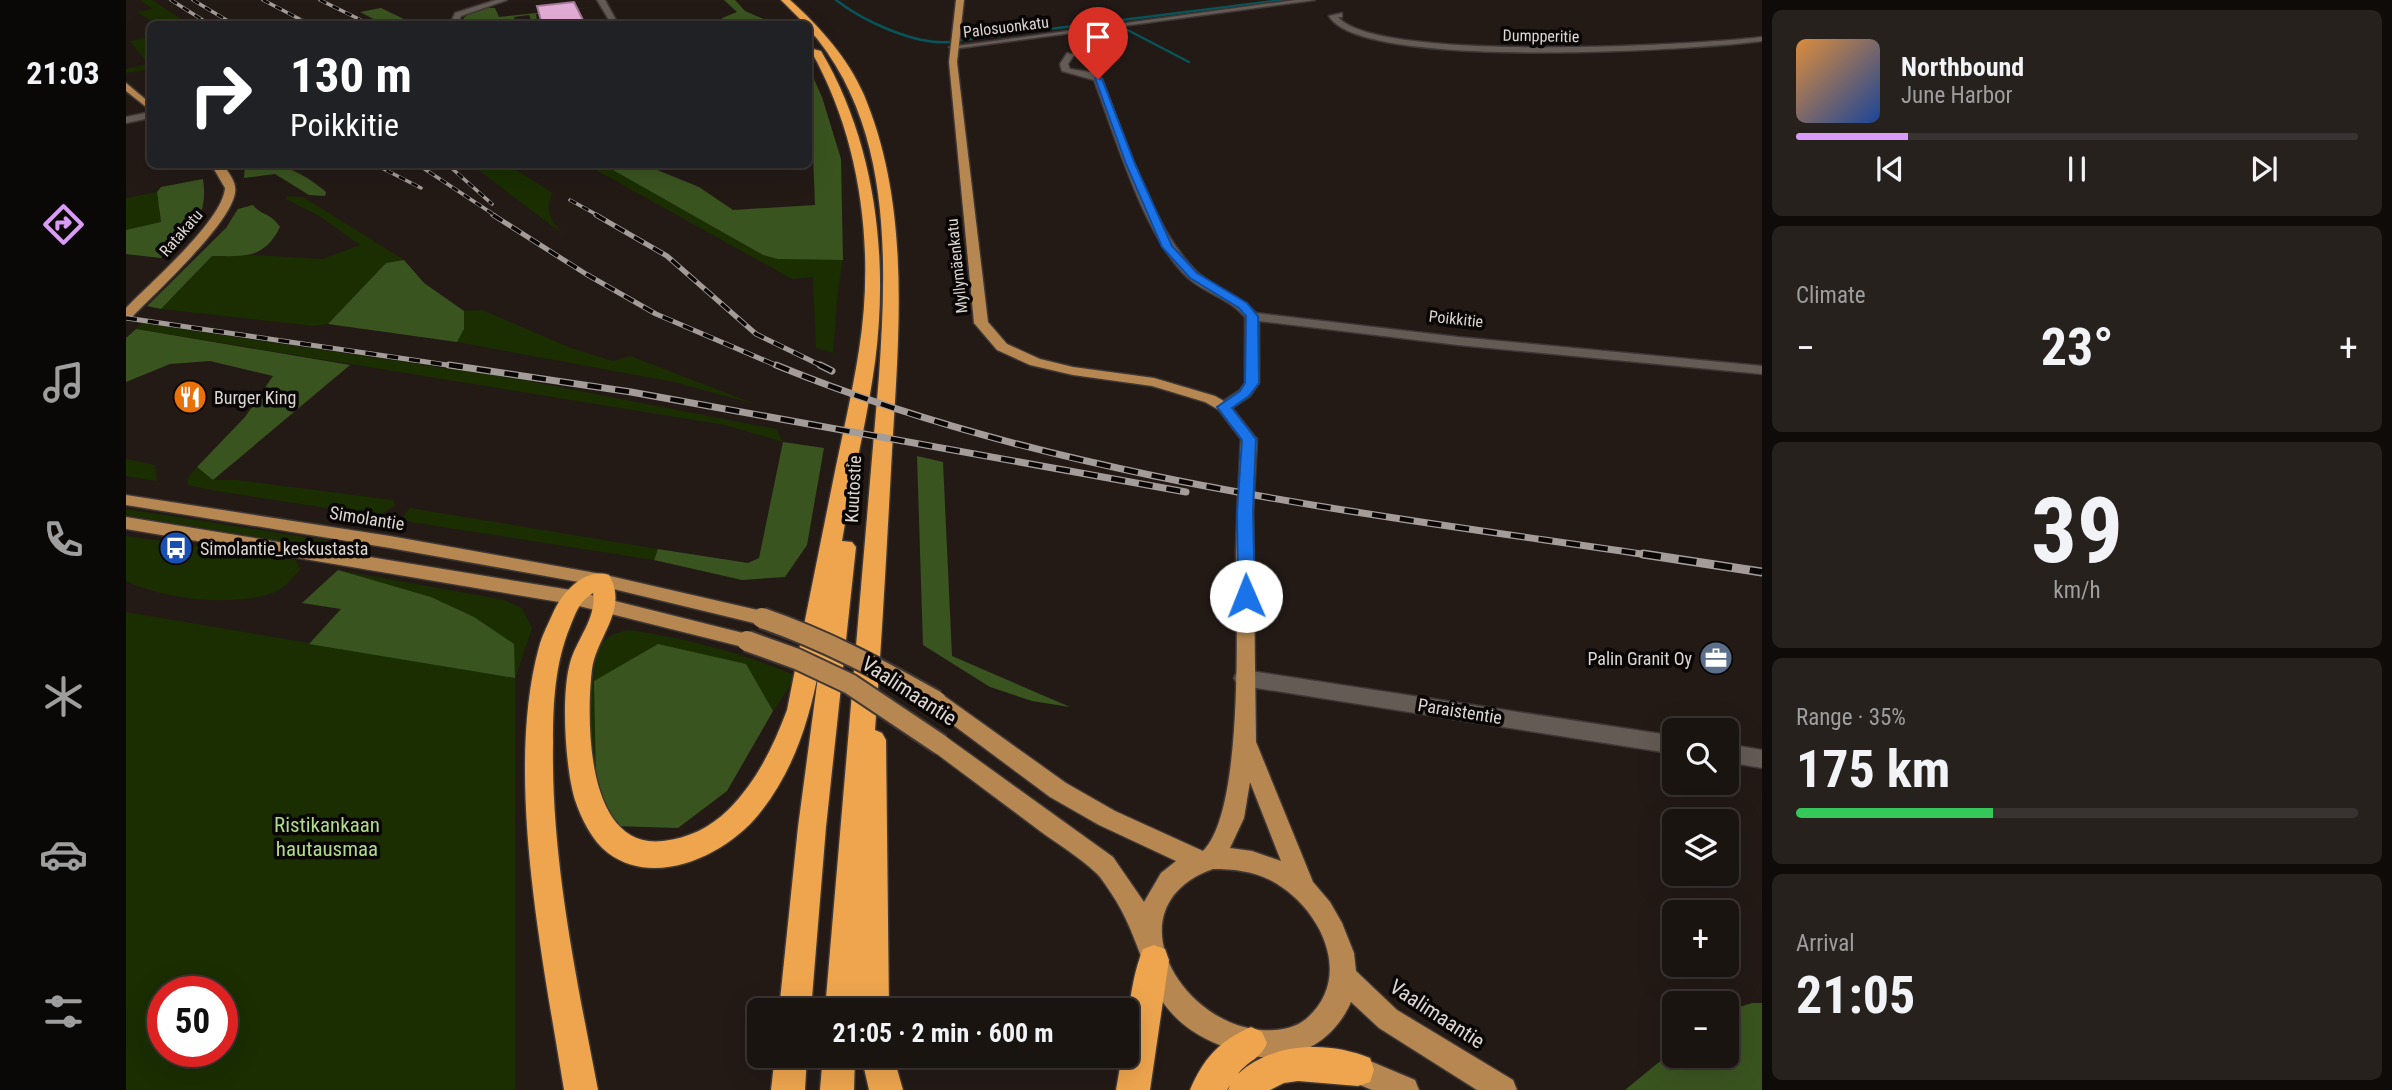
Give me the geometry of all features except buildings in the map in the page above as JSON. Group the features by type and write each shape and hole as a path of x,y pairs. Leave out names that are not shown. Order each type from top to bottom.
{"highway":[{"name":"Kuutostie","path":"785,0 807,21"},
{"name":"Kuutostie","path":"812,26 851,78 875,146 887,210 892,312 874,602 852,842 842,998"},
{"name":"Kuutostie","path":"796,998 812,827 867,352 871,281 869,234 857,149 838,89 827,66 812,46"},
{"path":"581,1090 544,855 540,787 541,708 550,651 571,597 603,592 581,667 580,765 588,801 603,828 617,845 647,855 682,851 705,842 731,823 768,783 790,740 807,681 867,352"},
{"path":"872,998 874,602"},
{"path":"1133,1090 1152,950"},
{"path":"1208,1090 1232,1054 1266,1043"},
{"path":"1245,1090 1272,1069 1294,1063 1358,1070"},
{"path":"788,1090 790,1068"},
{"path":"837,1090 838,1068"},
{"path":"880,1068 886,1090"}],"main road":[{"name":"Myllymäenkatu","path":"960,0 953,47 955,92 981,323 1002,347 1035,362 1073,371 1154,382 1217,403"},
{"path":"126,86 147,104"},
{"name":"Ratakatu","path":"126,315 187,252 224,207 230,186 220,168"},
{"path":"1207,860 1233,818 1245,742 1245,512 1249,439 1217,403"},
{"name":"Simolantie","path":"126,500 390,542 603,592"},
{"path":"126,523 571,597"},
{"name":"Vaalimaantie","path":"603,592 762,618 814,636 859,657 936,701 1058,790 1107,818 1207,860"},
{"name":"Vaalimaantie","path":"603,592 797,659 850,684 941,745 1105,865 1129,899 1152,950"},
{"path":"1245,742 1304,889"},
{"path":"1266,1043 1303,1037 1329,1016 1336,1004 1343,978 1343,965 1334,931 1324,912 1304,889 1260,863 1228,858 1207,860 1178,872 1158,894 1151,912 1152,950 1168,989 1190,1014 1219,1033 1266,1043 1358,1070 1405,1090"},
{"name":"Vaalimaantie","path":"1343,978 1388,1019 1503,1090"}],"street":[{"path":"455,21 458,15 503,0"},
{"path":"601,0 613,21"},
{"name":"Palosuonkatu","path":"953,47 1311,0"},
{"name":"Dumpperitie","path":"1339,15 1333,16 1333,19 1359,34 1495,49 1669,50 1717,47 1762,39"},
{"path":"1070,55 1064,64 1066,71 1092,75 1098,79 1130,164 1167,247 1194,275 1243,306 1252,316 1252,383 1245,393 1217,403"},
{"path":"126,120 147,116"},
{"name":"Poikkitie","path":"1252,316 1458,341 1762,370"},
{"name":"Paraistentie","path":"1244,678 1662,743"},
{"path":"1739,755 1762,759"}],"green space":[{"path":"140,0 152,0 184,21 152,21 137,12 153,9"},
{"path":"724,0 735,0 745,11 768,21 724,21 722,18 737,12"},
{"path":"594,7 536,14 537,21 532,21 529,15 514,17 515,21 462,21 472,12 485,8 495,8 499,17"},
{"path":"381,8 408,21 377,21 360,12"},
{"path":"147,38 147,63 130,41"},
{"path":"147,64 147,70 126,73 126,69"},
{"path":"812,75 822,97 841,159 843,260 778,259 763,255 609,168 652,168 699,187 733,210 815,205"},
{"path":"245,168 284,168 306,178 326,192 325,196 309,195 275,174 244,178"},
{"path":"476,168 510,168 553,193 549,205 550,216 564,235"},
{"path":"592,168 609,168 763,255 809,260 843,260 833,353 816,348 813,277 792,279"},
{"path":"203,179 203,205 200,215 180,240 161,258 126,254 126,230 161,222 157,192 161,187"},
{"path":"157,192 161,223 126,230 126,198"},
{"path":"287,196 303,197 404,260 386,263 328,324 314,326 161,309 212,256 254,255 322,259 360,245 321,217 286,199"},
{"path":"253,205 280,227 267,245 260,251 243,256 212,256 161,309 147,306 226,228 238,209"},
{"path":"404,260 424,283 464,311 464,329 457,342 328,324 386,263"},
{"path":"482,310 571,348 613,361 630,356 758,405 674,382 457,342 464,329 464,311"},
{"path":"142,323 518,379 776,429 783,442 725,425 136,329"},
{"path":"136,329 350,365 213,480 197,467 245,417 273,376 210,361 170,364 126,382 126,338"},
{"path":"783,442 824,448 807,545 785,577 742,580 654,560 658,549 748,563 759,558"},
{"path":"917,456 943,462 952,656 1070,707 1032,701 990,687 923,645"},
{"path":"126,459 155,465 157,481 126,476"},
{"path":"197,467 213,480 237,480 393,500 395,505 379,516 188,485 187,479"},
{"path":"410,508 658,549 654,560 404,521 402,518"},
{"path":"126,509 336,542 329,549 126,515"},
{"path":"126,536 296,560 300,570 279,590 259,597 221,600 179,597 126,581"},
{"name":"Ristikankaan hautausmaa","path":"338,570 505,600 522,608 532,628 515,679 515,1090 126,1090 126,612 514,678 431,597"},
{"path":"338,570 431,597 474,617 514,644 515,678 309,644 341,609 302,603"},
{"path":"628,630 714,647 797,676 773,711 745,664 596,779 590,765 587,716 592,663 607,638"},
{"path":"658,644 746,664 773,711 727,791 678,828 613,826 596,779 594,681"},
{"path":"1762,1003 1762,1090 1625,1090 1662,1060 1662,1068 1739,1068 1739,1007"}],"waterway":[{"path":"836,0 860,16 905,36 949,42"},
{"path":"962,40 1282,0"},
{"path":"1114,23 1189,62"}],"railway":[{"path":"171,0 204,21"},
{"path":"193,0 228,21"},
{"path":"263,0 303,21"},
{"path":"320,0 363,21"},
{"path":"382,168 421,188"},
{"path":"423,168 496,216"},
{"path":"452,168 492,204"},
{"path":"570,200 599,216"},
{"path":"493,215 586,274 656,314 780,367"},
{"path":"596,215 667,256 756,334 824,367"},
{"path":"126,318 461,367"},
{"path":"449,365 631,392 1186,492"},
{"path":"776,365 882,404 989,437 1099,464 1320,506 1655,556"},
{"path":"820,365 824,367"},
{"path":"824,367 832,371"},
{"path":"1643,554 1762,572"}],"place":[{"name":"Burger King","path":"190,397"},
{"name":"Simolantie_keskustasta","path":"176,548"},
{"name":"Palin Granit Oy","path":"1716,658"}],"route":[{"path":"1098,79 1130,164 1167,247 1177,261 1194,275 1243,306 1252,316 1252,383 1245,393 1224,407 1249,439 1245,512 1246,596"}]}
